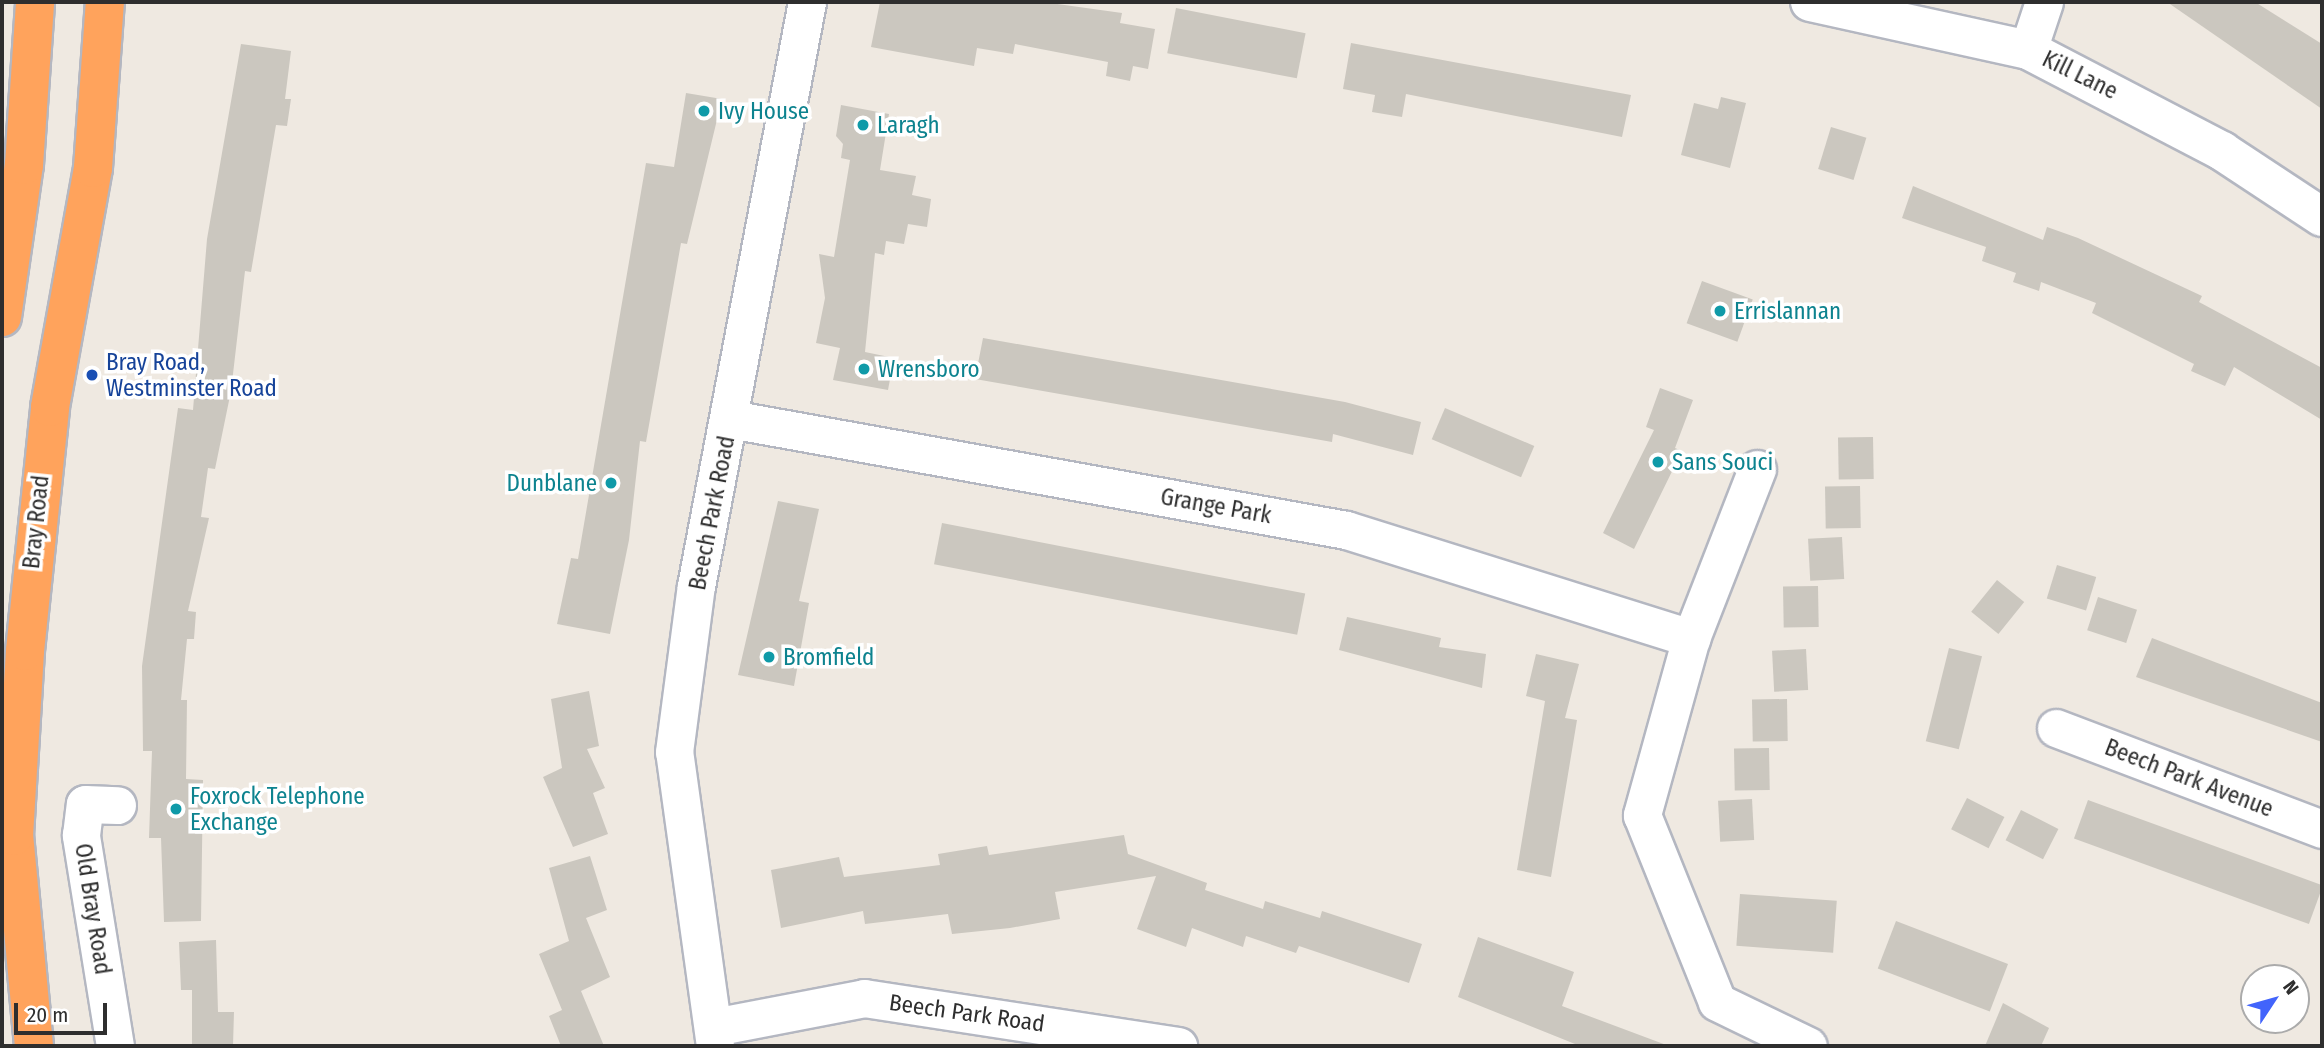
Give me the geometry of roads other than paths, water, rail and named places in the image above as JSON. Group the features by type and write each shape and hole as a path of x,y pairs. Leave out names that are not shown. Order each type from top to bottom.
{"highway":[{"path":"2,316 24,165 35,2"},
{"name":"Bray Road","path":"34,1046 14,836 13,650 50,407 93,168 105,2"}],"main road":[{"name":"Kill Lane","path":"1810,2 2028,50 2222,151 2322,217"}],"street":[{"name":"Beech Park Road","path":"807,2 730,419 696,586 674,752 715,1037 864,998 1178,1046"},
{"path":"2028,50 2044,2"},
{"name":"Grange Park","path":"730,419 1346,530 1691,638"},
{"path":"1757,469 1691,638 1642,815 1717,1002 1808,1046"},
{"name":"Beech Park Avenue","path":"2056,728 2322,829"},
{"name":"Old Bray Road","path":"116,1046 81,835 85,803 117,805"}],"place":[{"name":"Ivy House","path":"704,111"},
{"name":"Laragh","path":"863,125"},
{"name":"Errislannan","path":"1720,311"},
{"name":"Wrensboro","path":"864,369"},
{"name":"Bray Road, Westminster Road","path":"92,375"},
{"name":"Sans Souci","path":"1658,462"},
{"name":"Dunblane","path":"611,483"},
{"name":"Bromfield","path":"769,657"},
{"name":"Foxrock Telephone Exchange","path":"176,809"}]}
